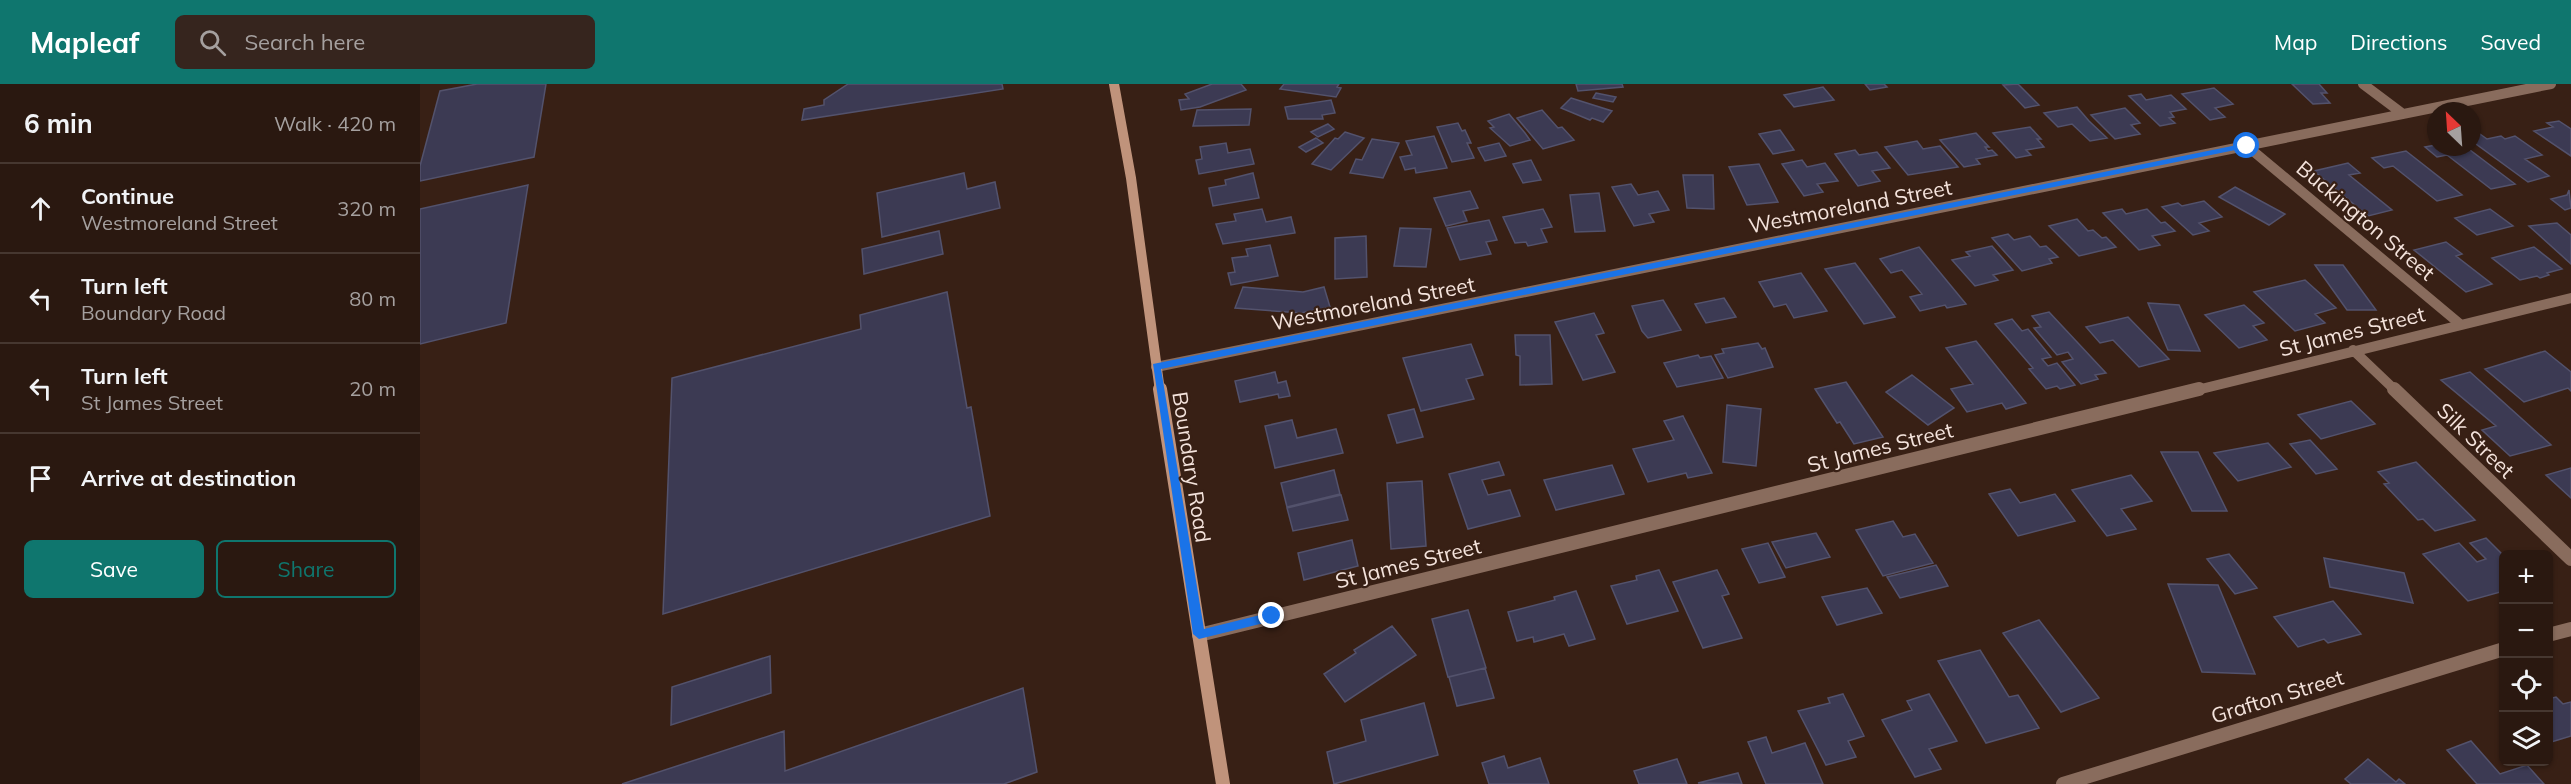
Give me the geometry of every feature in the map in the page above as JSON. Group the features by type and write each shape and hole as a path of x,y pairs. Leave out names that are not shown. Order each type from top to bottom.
{"street":[{"name":"Boundary Road","path":"1114,84 1131,178 1156,367 1223,784"},
{"path":"2362,84 2403,114"},
{"name":"Westmoreland Street","path":"1156,367 2551,84"},
{"name":"Buckington Street","path":"2247,146 2460,324"},
{"name":"St James Street","path":"1199,634 2571,298"},
{"name":"Silk Street","path":"2353,350 2571,559"},
{"path":"2553,633 2571,628"},
{"name":"Grafton Street","path":"2063,784 2499,651"}],"building":[{"path":"477,84 546,84 534,157 420,181 420,166 440,91"},
{"path":"848,84 1002,84 1003,89 802,120 804,109 824,105 824,100"},
{"path":"1212,84 1241,84 1246,90 1200,107 1181,110 1179,100 1189,99 1185,94"},
{"path":"1284,84 1339,84 1337,87 1341,88 1336,97 1280,89"},
{"path":"1576,84 1622,84 1623,87 1578,91"},
{"path":"1865,84 1884,84 1887,87 1870,90"},
{"path":"2018,84 2039,105 2025,108 2003,85"},
{"path":"2292,84 2319,84 2327,93 2321,93 2330,103 2313,104"},
{"path":"1823,87 1834,100 1794,107 1784,95"},
{"path":"2214,88 2233,104 2215,108 2225,117 2210,120 2182,94"},
{"path":"1596,93 1616,97 1613,102 1593,98"},
{"path":"2141,94 2146,100 2171,95 2186,109 2170,112 2174,117 2169,118 2175,123 2160,126 2129,96"},
{"path":"1571,98 1612,111 1603,122 1592,118 1590,120 1561,108"},
{"path":"1331,100 1335,113 1322,115 1323,119 1288,119 1285,107"},
{"path":"2077,107 2107,138 2090,141 2072,124 2058,127 2044,113"},
{"path":"2125,108 2140,123 2131,125 2140,134 2115,139 2091,115"},
{"path":"1251,109 1249,125 1193,126 1197,110"},
{"path":"1542,110 1558,128 1562,127 1574,140 1543,149 1517,118"},
{"path":"1509,114 1530,140 1510,146 1490,128 1494,127 1488,121"},
{"path":"2559,121 2571,129 2571,156 2534,131 2553,127 2547,123"},
{"path":"1458,123 1462,131 1465,130 1471,143 1467,143 1474,158 1452,162 1437,127"},
{"path":"1328,124 1334,129 1318,137 1311,132"},
{"path":"2030,127 2041,139 2037,139 2044,147 2026,150 2031,155 2016,158 1993,133"},
{"path":"1780,130 1794,150 1773,154 1759,134"},
{"path":"1345,132 1364,138 1331,170 1312,164 1335,138 1338,139"},
{"path":"1976,133 1989,147 1985,147 1988,151 1992,150 1997,155 1976,159 1980,164 1964,167 1940,140"},
{"path":"2481,135 2487,139 2501,136 2505,139 2515,136 2542,155 2525,159 2549,176 2528,182 2481,148"},
{"path":"1434,136 1447,168 1416,173 1415,168 1405,170 1400,157 1412,155 1406,141"},
{"path":"1316,138 1323,143 1306,152 1299,147"},
{"path":"1372,139 1399,143 1383,178 1350,173 1356,159 1362,160"},
{"path":"1917,141 1923,149 1940,146 1958,167 1908,175 1885,147"},
{"path":"1226,143 1228,153 1250,149 1254,164 1199,174 1196,160 1202,159 1200,147"},
{"path":"1499,143 1506,156 1485,161 1478,148"},
{"path":"1855,150 1859,155 1877,152 1890,168 1872,171 1880,181 1858,186 1835,154"},
{"path":"2406,151 2462,195 2437,201 2393,166 2384,168 2372,158"},
{"path":"2448,156 2478,156 2515,184 2491,189"},
{"path":"1531,160 1541,180 1523,183 1513,164"},
{"path":"1802,160 1807,167 1825,163 1838,181 1817,184 1823,192 1804,196 1782,164"},
{"path":"2348,163 2360,173 2349,175 2392,210 2368,216 2314,171"},
{"path":"1759,164 1778,202 1747,205 1729,167"},
{"path":"964,173 967,189 995,182 1000,208 882,237 877,193"},
{"path":"1253,173 1259,198 1213,206 1209,188 1226,185 1225,180"},
{"path":"1683,175 1713,175 1714,209 1687,208"},
{"path":"1631,184 1638,195 1658,191 1669,210 1649,214 1654,222 1634,226 1612,187"},
{"path":"528,185 506,323 420,344 420,209"},
{"path":"2235,187 2285,214 2269,225 2219,197"},
{"path":"2569,190 2571,208 2565,210 2551,199 2567,195"},
{"path":"1470,191 1478,208 1463,211 1467,221 1446,226 1434,198"},
{"path":"1599,193 1605,231 1575,232 1570,195"},
{"path":"2204,201 2222,217 2199,223 2209,231 2193,235 2162,207 2178,203 2182,206"},
{"path":"1262,209 1266,222 1291,217 1295,233 1223,244 1216,224 1236,221 1234,214"},
{"path":"1543,209 1552,227 1541,229 1547,242 1528,246 1526,242 1515,243 1503,217"},
{"path":"2122,209 2126,214 2147,209 2161,223 2165,222 2175,231 2152,236 2160,245 2139,250 2103,213"},
{"path":"2490,209 2513,226 2477,235 2455,218"},
{"path":"2077,219 2088,231 2093,230 2102,238 2106,237 2116,247 2079,256 2049,226"},
{"path":"1489,220 1497,240 1486,242 1491,254 1460,260 1447,228"},
{"path":"2557,223 2571,235 2571,264 2529,226"},
{"path":"1400,228 1431,229 1426,267 1394,266"},
{"path":"939,231 943,254 864,274 862,249"},
{"path":"2008,234 2014,240 2030,236 2040,247 2046,246 2058,257 2049,259 2052,263 2022,271 1992,238"},
{"path":"1366,236 1367,277 1335,279 1335,238"},
{"path":"2446,242 2462,254 2456,256 2492,284 2466,292 2414,250"},
{"path":"1270,245 1278,276 1231,285 1228,273 1235,272 1232,258 1248,256 1246,249"},
{"path":"1992,246 2013,270 1993,275 1998,280 1975,286 1952,260 1970,256 1966,252"},
{"path":"1919,247 1966,304 1947,308 1945,305 1920,311 1910,297 1922,294 1902,270 1891,273 1880,259"},
{"path":"2534,247 2562,269 2547,273 2549,275 2540,278 2537,276 2520,280 2492,258"},
{"path":"1855,263 1895,317 1864,324 1825,269"},
{"path":"2315,265 2343,265 2376,310 2347,310"},
{"path":"1801,273 1827,311 1794,318 1786,304 1774,307 1759,282"},
{"path":"2305,280 2336,308 2315,314 2325,323 2295,331 2254,292"},
{"path":"1243,287 1303,292 1324,287 1330,307 1301,313 1235,308"},
{"path":"947,292 967,408 971,407 990,516 663,614 672,378 861,329 860,315"},
{"path":"1724,298 1736,317 1706,323 1695,304"},
{"path":"1663,300 1681,330 1648,338 1642,331 1632,306"},
{"path":"2148,303 2179,305 2200,351 2168,350"},
{"path":"2244,305 2264,323 2253,326 2267,340 2239,348 2205,315"},
{"path":"2049,312 2106,373 2095,375 2098,379 2081,384 2062,362 2073,359 2068,352 2057,355 2034,328 2041,327 2032,316"},
{"path":"1594,313 1604,333 1596,335 1615,372 1583,380 1555,322"},
{"path":"2128,317 2169,359 2139,367 2113,340 2100,343 2086,327"},
{"path":"2012,319 2022,331 2028,329 2051,357 2042,359 2048,366 2057,363 2075,385 2060,389 2057,386 2046,389 2029,369 2033,368 1995,324"},
{"path":"1515,335 1550,335 1552,384 1520,385 1520,356 1516,355"},
{"path":"1976,341 2026,403 2006,409 2002,403 1967,412 1951,389 1973,384 1946,348"},
{"path":"1758,343 1762,349 1765,348 1773,367 1728,378 1715,355 1724,353 1722,349"},
{"path":"1471,344 1483,375 1466,379 1474,399 1421,411 1403,358"},
{"path":"2545,351 2571,372 2571,391 2568,388 2524,402 2485,369"},
{"path":"1698,355 1700,358 1711,356 1723,378 1677,387 1664,363"},
{"path":"1275,372 1278,383 1286,381 1290,396 1279,398 1278,394 1240,402 1235,381"},
{"path":"2470,372 2551,445 2510,456 2482,430 2496,426 2441,380"},
{"path":"1912,375 1954,408 1928,425 1886,392"},
{"path":"1846,382 1883,437 1854,444 1815,389"},
{"path":"2351,401 2375,424 2321,439 2298,415"},
{"path":"1727,405 1761,409 1756,466 1723,462"},
{"path":"1414,409 1423,437 1397,443 1388,415"},
{"path":"1683,416 1712,473 1688,478 1686,473 1648,482 1633,449 1674,440 1664,421"},
{"path":"1292,420 1297,438 1336,429 1343,453 1275,468 1265,426"},
{"path":"2310,440 2337,469 2316,474 2290,444"},
{"path":"2268,443 2291,467 2238,481 2214,453"},
{"path":"2161,452 2198,452 2227,511 2192,511"},
{"path":"1499,462 1504,475 1482,480 1488,495 1510,490 1520,516 1468,529 1449,474"},
{"path":"2416,462 2475,520 2435,531 2423,519 2418,520 2384,484 2389,483 2378,472"},
{"path":"1612,465 1624,494 1556,510 1544,480"},
{"path":"2571,468 2571,498 2546,475"},
{"path":"1334,470 1340,494 1287,507 1281,483"},
{"path":"2131,475 2152,501 2121,509 2136,529 2107,536 2072,490"},
{"path":"1422,481 1426,546 1391,549 1387,483"},
{"path":"2010,489 2020,503 2055,494 2075,521 2018,536 1989,494"},
{"path":"1341,495 1348,520 1293,531 1287,508"},
{"path":"1893,521 1903,537 1915,534 1933,563 1883,576 1856,530"},
{"path":"1816,533 1830,557 1786,568 1772,542"},
{"path":"2486,538 2499,551 2499,592 2468,601 2423,554 2459,543 2477,562 2486,559 2470,543"},
{"path":"1352,540 1358,566 1304,580 1298,553"},
{"path":"1768,543 1785,577 1759,583 1742,549"},
{"path":"2229,554 2257,588 2235,594 2207,559"},
{"path":"2324,558 2404,573 2413,603 2330,587"},
{"path":"1936,565 1948,586 1900,598 1887,577"},
{"path":"1659,570 1678,611 1627,624 1611,586 1637,580 1636,576"},
{"path":"1717,570 1729,594 1722,596 1742,638 1703,648 1673,582"},
{"path":"2168,584 2218,585 2255,674 2202,672"},
{"path":"1867,588 1882,613 1837,625 1822,597"},
{"path":"1576,591 1595,639 1569,646 1564,634 1534,642 1533,637 1517,641 1508,612 1555,600 1554,597"},
{"path":"2333,601 2361,634 2328,643 2324,639 2298,647 2274,617"},
{"path":"1468,610 1486,668 1448,677 1432,619"},
{"path":"2039,620 2099,698 2061,712 2003,633"},
{"path":"1392,626 1416,655 1345,702 1324,674 1356,653 1354,650"},
{"path":"1980,650 2009,697 2018,695 2039,728 1986,743 1938,661"},
{"path":"770,656 771,693 671,725 672,687"},
{"path":"1485,668 1494,698 1457,706 1449,677"},
{"path":"1023,688 1037,772 1004,784 622,784 784,731 785,771"},
{"path":"1843,694 1864,736 1848,741 1856,757 1826,765 1798,711 1830,703 1828,698"},
{"path":"1929,694 1957,741 1929,749 1941,769 1915,777 1882,720 1912,710 1907,701"},
{"path":"2556,697 2563,704 2571,702 2571,736 2553,741 2553,712 2553,698"},
{"path":"1424,703 1438,755 1334,784 1327,752 1366,741 1361,720"},
{"path":"1766,737 1772,753 1805,743 1823,784 1766,784 1748,742"},
{"path":"2471,741 2500,774 2528,766 2544,784 2477,784 2447,750"},
{"path":"1504,756 1508,768 1540,758 1549,784 1489,784 1482,763"},
{"path":"1677,759 1687,784 1639,784 1634,771"},
{"path":"2368,759 2396,782 2399,779 2405,784 2351,784 2345,779"},
{"path":"1738,773 1742,784 1698,783"}],"route":[{"path":"1272,616 1199,634 1156,367 2247,146"}]}
